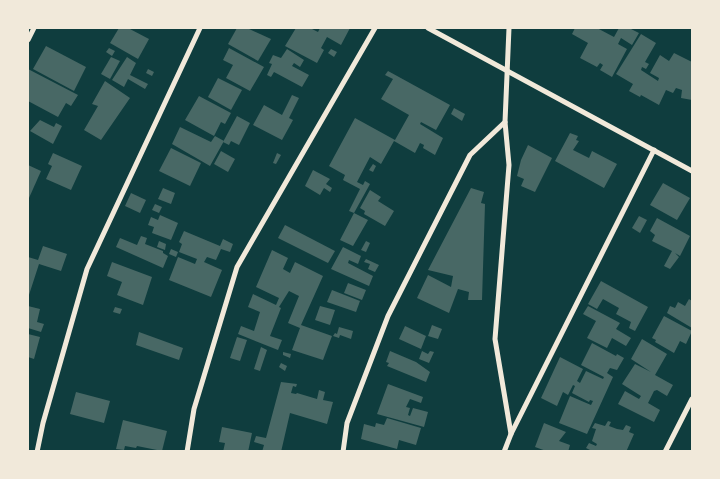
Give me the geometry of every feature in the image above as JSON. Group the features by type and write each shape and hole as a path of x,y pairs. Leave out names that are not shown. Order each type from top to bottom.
{"street":[{"path":"28,40 34,28"},
{"path":"37,452 43,423 87,268 200,28"},
{"path":"187,452 194,409 238,267 376,28"},
{"path":"428,28 692,171"},
{"path":"510,28 506,70 505,122 509,165 495,339 511,434"},
{"path":"343,452 347,423 388,316 470,155 505,122"},
{"path":"504,452 511,434 654,150"},
{"path":"665,452 692,398"}],"building":[{"path":"119,28 128,28 149,39 138,59 110,43"},
{"path":"237,28 247,28 271,39 258,61 228,44"},
{"path":"296,28 310,28 318,32 320,28 350,28 341,45 327,37 321,48 324,50 317,63 285,46"},
{"path":"575,28 597,28 614,37 619,28 629,28 639,33 632,45 621,38 618,44 627,49 612,77 600,70 603,65 600,63 597,67 580,58 588,43 572,34"},
{"path":"641,34 656,43 645,62 649,64 646,69 642,67 641,70 658,81 659,78 650,73 660,55 669,61 674,53 692,62 692,100 681,98 682,90 676,88 673,93 666,90 659,105 629,91 633,84 616,74"},
{"path":"46,46 86,67 74,91 33,69"},
{"path":"109,48 115,51 112,56 106,52"},
{"path":"229,48 264,67 250,91 226,78 233,65 223,60"},
{"path":"287,49 304,60 300,67 294,63 292,66 309,75 302,87 274,72 271,77 267,75 272,64 269,63 273,55 281,58"},
{"path":"331,49 337,52 334,57 328,53"},
{"path":"111,57 120,61 110,79 101,74"},
{"path":"127,57 136,63 130,75 148,84 145,89 128,79 124,87 112,80"},
{"path":"28,69 78,95 71,106 66,103 58,117 28,101"},
{"path":"148,69 154,72 152,76 146,73"},
{"path":"388,71 450,105 436,130 421,122 420,124 443,138 435,155 423,148 424,145 420,143 415,153 394,141 381,164 370,157 357,182 363,185 365,181 370,184 354,213 349,211 360,189 343,180 345,175 329,166 355,118 395,140 409,115 381,99 393,79 385,75"},
{"path":"218,78 242,90 231,110 208,97"},
{"path":"105,81 130,98 101,140 84,130 98,106 92,104"},
{"path":"292,95 299,98 289,118 293,120 282,140 253,125 264,105 282,115"},
{"path":"199,96 231,113 225,124 221,122 214,136 185,120"},
{"path":"454,108 465,114 462,121 451,114"},
{"path":"237,116 250,123 239,145 231,141 229,145 223,142"},
{"path":"40,120 54,127 56,123 62,126 53,144 30,131"},
{"path":"180,127 211,142 215,136 224,141 210,166 172,144"},
{"path":"570,133 578,136 576,140 579,141 573,150 589,158 592,151 617,164 604,188 555,161"},
{"path":"528,145 552,158 535,192 521,186 524,179 517,176 521,160"},
{"path":"171,148 201,163 190,186 159,171"},
{"path":"221,151 235,159 228,172 214,164"},
{"path":"53,153 82,166 71,190 46,179 52,166 48,164"},
{"path":"277,153 281,155 276,164 273,163"},
{"path":"373,164 376,166 373,172 369,170"},
{"path":"28,165 41,171 29,198 28,198"},
{"path":"313,170 330,179 326,184 332,188 330,192 324,188 320,195 305,186"},
{"path":"663,183 690,198 677,220 650,205"},
{"path":"163,188 175,193 171,204 158,199"},
{"path":"471,188 484,192 481,203 485,204 482,300 468,300 469,292 458,289 449,313 417,298 428,275 451,287 453,276 428,270"},
{"path":"370,190 381,197 378,201 394,211 385,226 364,214 365,211 360,208"},
{"path":"131,193 146,200 140,213 125,206"},
{"path":"155,204 162,207 159,213 152,210"},
{"path":"354,213 368,220 353,246 340,240"},
{"path":"160,215 178,223 171,240 152,233 154,227 148,225 151,217 158,220"},
{"path":"639,216 647,220 640,233 632,228"},
{"path":"657,218 690,236 680,256 675,253 679,257 670,269 664,266 672,251 652,241 655,235 650,231"},
{"path":"285,225 335,251 328,263 278,238"},
{"path":"184,231 220,246 223,239 233,244 230,252 221,249 216,260 207,257 204,262 222,270 211,297 169,280 178,257 195,264 197,259 179,252 182,244 179,242"},
{"path":"141,236 147,238 145,244 163,251 168,256 163,268 116,247 120,238 137,245"},
{"path":"159,241 166,244 165,250 157,247"},
{"path":"366,241 370,243 366,252 361,250"},
{"path":"43,246 67,254 61,271 39,264 28,298 28,257 38,260"},
{"path":"343,247 361,256 358,264 349,260 348,263 373,276 369,286 331,269"},
{"path":"171,249 178,252 176,257 169,254"},
{"path":"272,250 288,258 283,269 290,273 295,262 323,276 301,325 332,336 323,360 292,350 300,328 288,323 299,296 289,291 279,307 281,308 270,336 282,340 278,350 238,334 241,326 254,331 260,312 248,307 253,294 276,305 279,298 256,287"},
{"path":"366,259 379,265 375,272 368,269 370,264 364,262"},
{"path":"112,262 152,277 143,305 117,295 122,282 107,276"},
{"path":"601,281 648,307 635,331 629,328 631,322 616,314 619,308 603,299 597,309 588,304"},
{"path":"348,283 366,290 362,300 344,293"},
{"path":"332,290 360,301 356,312 327,302"},
{"path":"689,299 692,301 692,328 667,313 670,306 675,308 678,302 685,306"},
{"path":"28,306 40,309 37,322 44,324 41,332 28,328"},
{"path":"320,306 335,310 330,325 315,320"},
{"path":"588,306 620,323 616,329 631,338 626,346 612,338 607,348 587,338 596,321 583,314"},
{"path":"115,307 122,309 120,314 113,312"},
{"path":"664,316 692,331 686,344 680,341 674,353 655,342 656,340 652,338"},
{"path":"432,325 442,329 438,339 428,336"},
{"path":"405,326 426,336 421,349 399,339"},
{"path":"339,327 353,331 351,339 340,335 339,338 333,336 335,333 337,334"},
{"path":"139,332 183,348 179,360 136,345"},
{"path":"28,334 40,337 34,359 28,357"},
{"path":"237,337 247,340 240,361 230,358"},
{"path":"642,339 667,354 655,375 673,385 667,396 657,390 654,391 648,403 660,410 654,422 618,404 625,391 639,399 641,396 622,384 635,364 651,372 631,359"},
{"path":"592,343 616,356 617,354 624,358 617,370 610,368 607,373 613,377 587,434 559,423 570,396 591,405 593,401 590,400 589,402 572,393 575,386 573,385 568,395 563,392 557,406 541,398 560,357 583,369 577,381 580,383 586,371 603,379 604,377 581,365"},
{"path":"261,347 267,350 260,371 254,369"},
{"path":"390,351 416,362 430,372 426,382 387,366 389,363 386,362"},
{"path":"422,351 428,354 430,351 434,352 429,363 419,359"},
{"path":"283,352 291,354 290,358 283,355"},
{"path":"281,363 287,366 285,371 279,367"},
{"path":"281,382 297,384 296,387 293,386 291,393 317,399 319,390 325,392 323,400 333,402 327,424 290,413 281,452 262,452 264,445 254,442 256,436 266,438"},
{"path":"388,384 423,397 421,403 410,399 406,407 410,408 408,415 410,416 413,408 428,412 424,427 377,414"},
{"path":"76,392 110,401 104,423 70,414"},
{"path":"387,418 421,428 416,445 399,440 397,449 361,439 364,424 375,427 376,423 384,425"},
{"path":"123,420 167,431 162,451 137,446 136,448 125,446 124,450 116,449"},
{"path":"608,421 611,422 609,426 617,429 623,430 626,425 631,427 629,432 634,434 626,452 594,452 586,448 589,443 596,446 597,444 592,441 596,429 592,428 595,423 605,426"},
{"path":"544,423 566,432 559,441 570,445 568,452 549,452 535,447"},
{"path":"222,427 252,433 248,452 223,452 225,443 219,442"}]}
